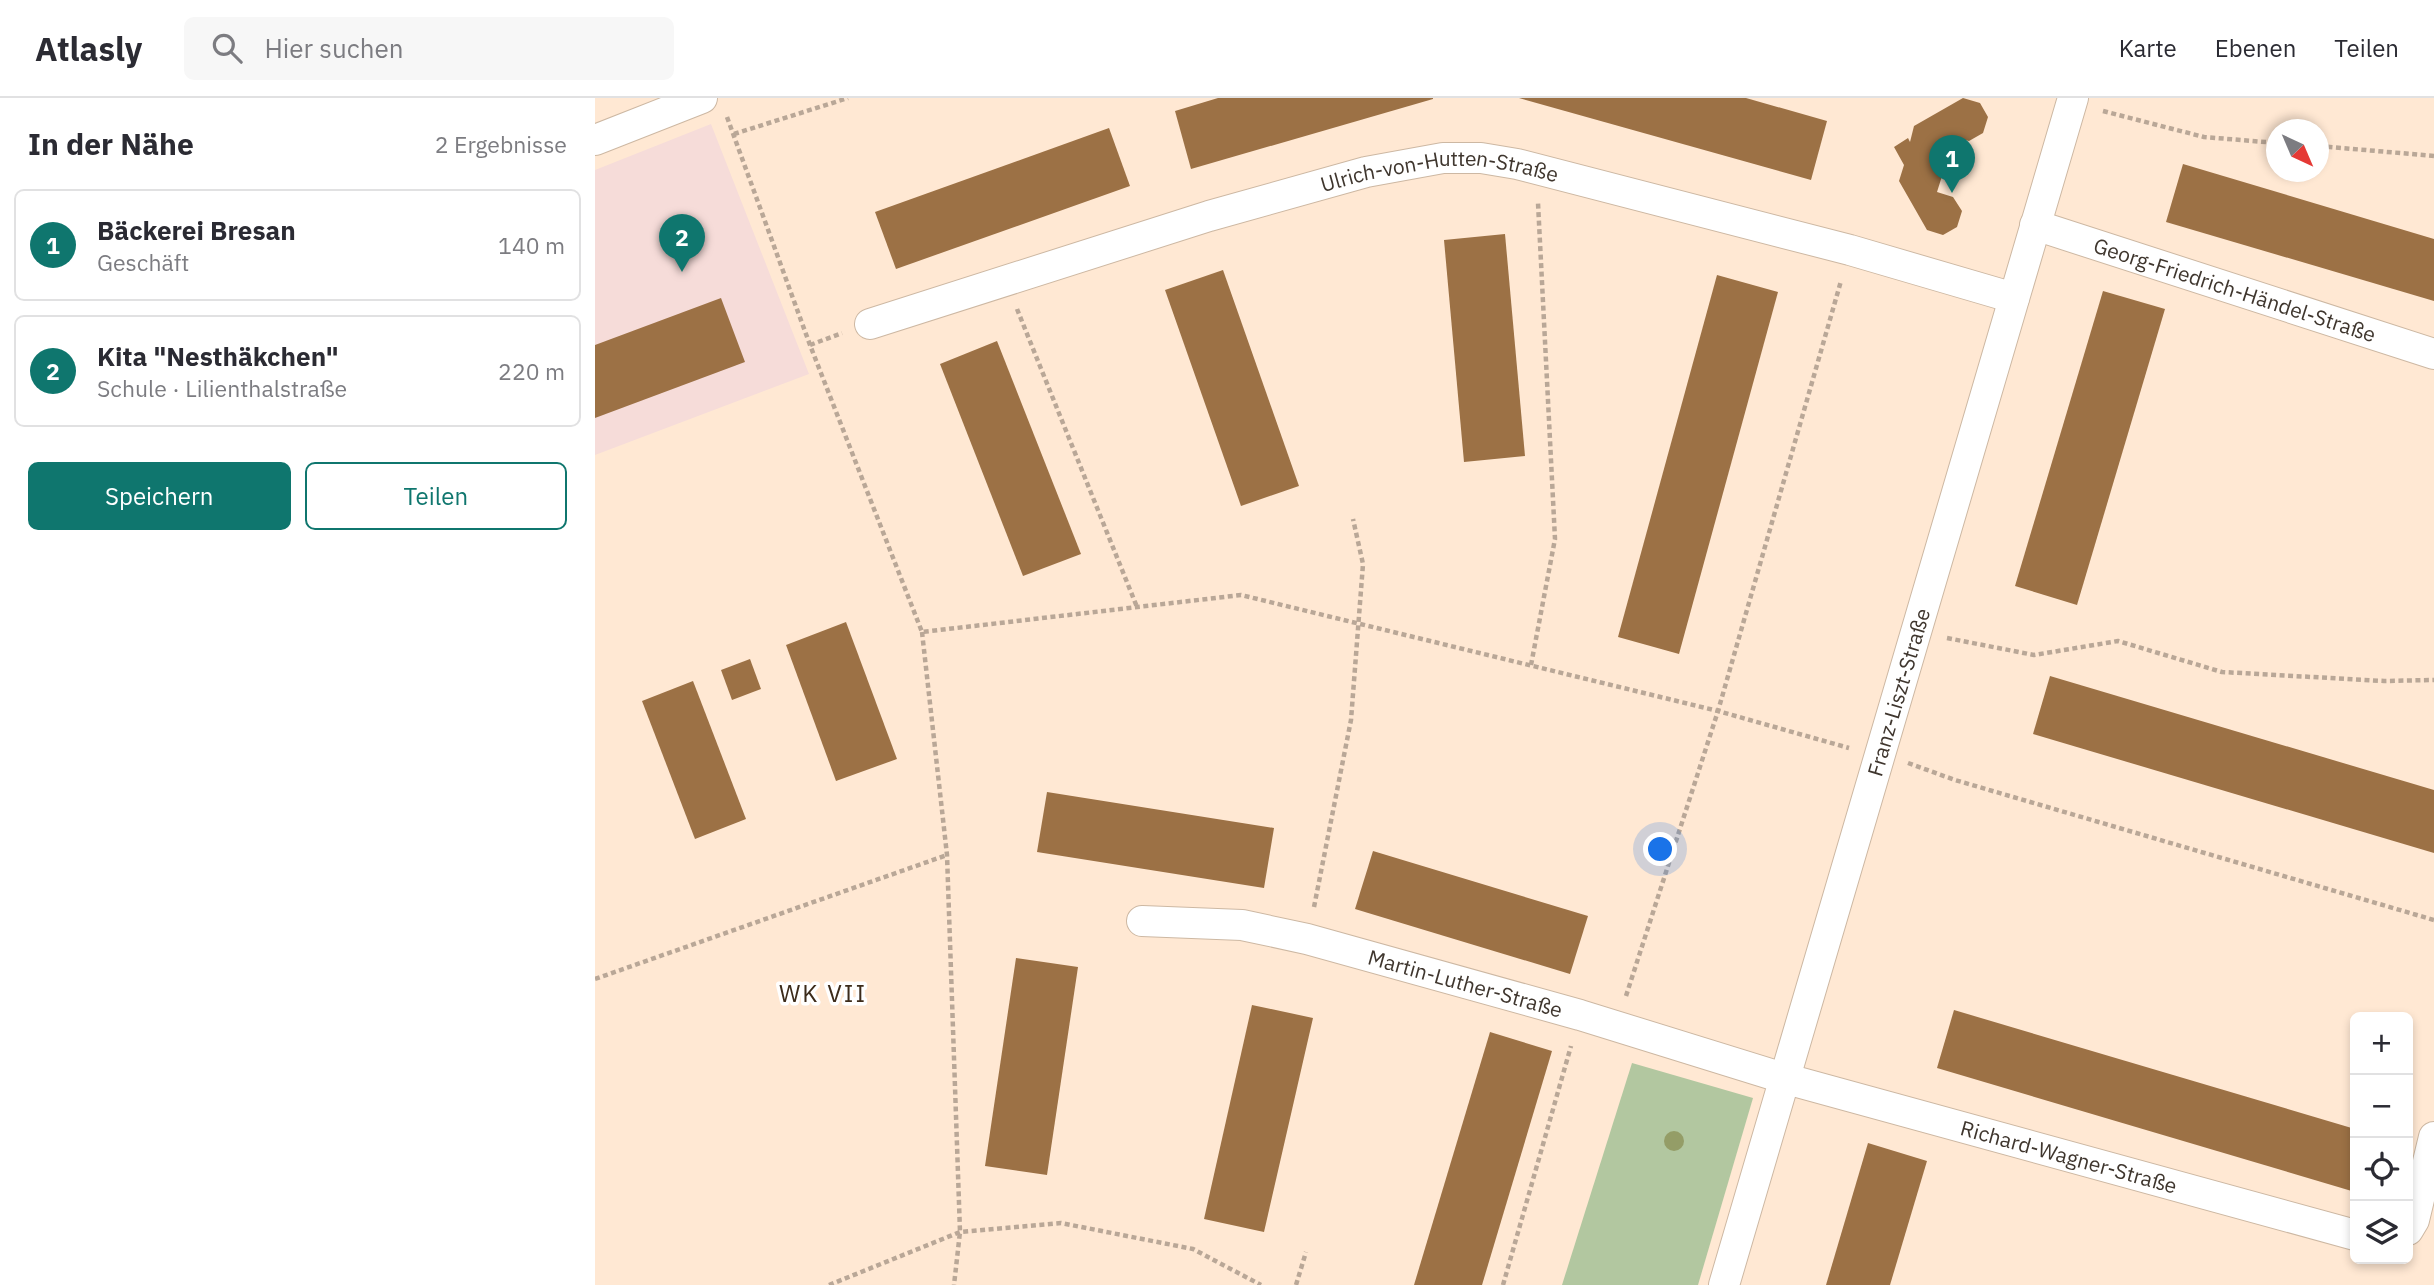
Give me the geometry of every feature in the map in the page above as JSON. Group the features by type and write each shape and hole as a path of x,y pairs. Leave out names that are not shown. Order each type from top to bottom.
{"street":[{"name":"Franz-Liszt-Straße","path":"1724,1285 2072,100"},
{"path":"595,140 713,105"},
{"name":"Ulrich-von-Hutten-Straße","path":"870,324 1209,216 1366,172 1443,158 1481,158 1537,169 1850,250 2014,298"},
{"name":"Georg-Friedrich-Händel-Straße","path":"2035,225 2434,354"},
{"name":"Martin-Luther-Straße","path":"1142,921 1243,925 1307,939 1580,1015 1783,1078"},
{"name":"Richard-Wagner-Straße","path":"1783,1078 2350,1234"},
{"path":"2413,1222 2434,1136"}],"path":[{"path":"734,134 848,98"},
{"path":"2072,100 2204,136 2266,142"},
{"path":"713,105 734,134 810,345 922,632 947,855 960,1232 954,1285"},
{"path":"2329,147 2434,156"},
{"path":"1531,665 1555,540 1537,169"},
{"path":"1616,1026 1718,711 1850,250"},
{"path":"1005,281 1137,607"},
{"path":"1307,939 1351,720 1363,564 1353,519"},
{"path":"922,632 1241,595 1718,711 1841,747 1879,752 1955,780 2434,920"},
{"path":"1915,632 2034,655 2117,641 2223,672 2383,681 2434,680"},
{"path":"595,979 947,855"},
{"path":"1503,1285 1580,1015"},
{"path":"829,1285 960,1232 1061,1223 1193,1249 1261,1285"},
{"path":"1296,1285 1306,1252"}],"shaded area":[{"path":"711,124 809,374 595,455 595,170"}],"green space":[{"path":"1632,1063 1753,1098 1698,1285 1562,1285"}],"building":[{"path":"1218,98 1433,99 1191,169 1175,111"},
{"path":"1519,98 1746,98 1827,121 1811,180"},
{"path":"1963,98 1980,103 1988,117 1983,133 1969,141 1953,137 1948,152 1934,161 1942,176 1937,192 1953,197 1962,211 1957,227 1943,235 1927,230 1899,181 1904,165 1894,147 1908,138 1910,142 1914,126"},
{"path":"1109,128 1130,186 896,269 875,212"},
{"path":"2183,164 2434,239 2434,301 2166,222"},
{"path":"1505,234 1525,456 1464,462 1444,240"},
{"path":"1223,270 1299,486 1241,506 1165,290"},
{"path":"1717,275 1778,292 1679,654 1618,637"},
{"path":"2103,291 2165,309 2077,605 2015,586"},
{"path":"721,298 745,362 595,418 595,345"},
{"path":"997,341 1081,554 1023,576 940,364"},
{"path":"846,622 897,759 836,781 786,645"},
{"path":"750,659 761,689 732,700 721,670"},
{"path":"2050,676 2434,790 2434,853 2033,734"},
{"path":"693,681 746,819 695,839 642,701"},
{"path":"1047,792 1274,828 1264,888 1037,852"},
{"path":"1373,851 1588,916 1570,974 1355,909"},
{"path":"1016,958 1078,967 1047,1175 985,1166"},
{"path":"1252,1005 1313,1018 1264,1232 1204,1219"},
{"path":"1954,1010 2350,1128 2350,1191 1937,1068"},
{"path":"1490,1032 1552,1051 1482,1285 1414,1285"},
{"path":"1868,1143 1927,1161 1890,1285 1826,1285"}],"place":[{"name":"Bäckerei Bresan","path":"1952,193"},
{"name":"Kita \"Nesthäkchen\"","path":"682,272"}],"district":[{"name":"WK VII","path":"823,993"}]}
